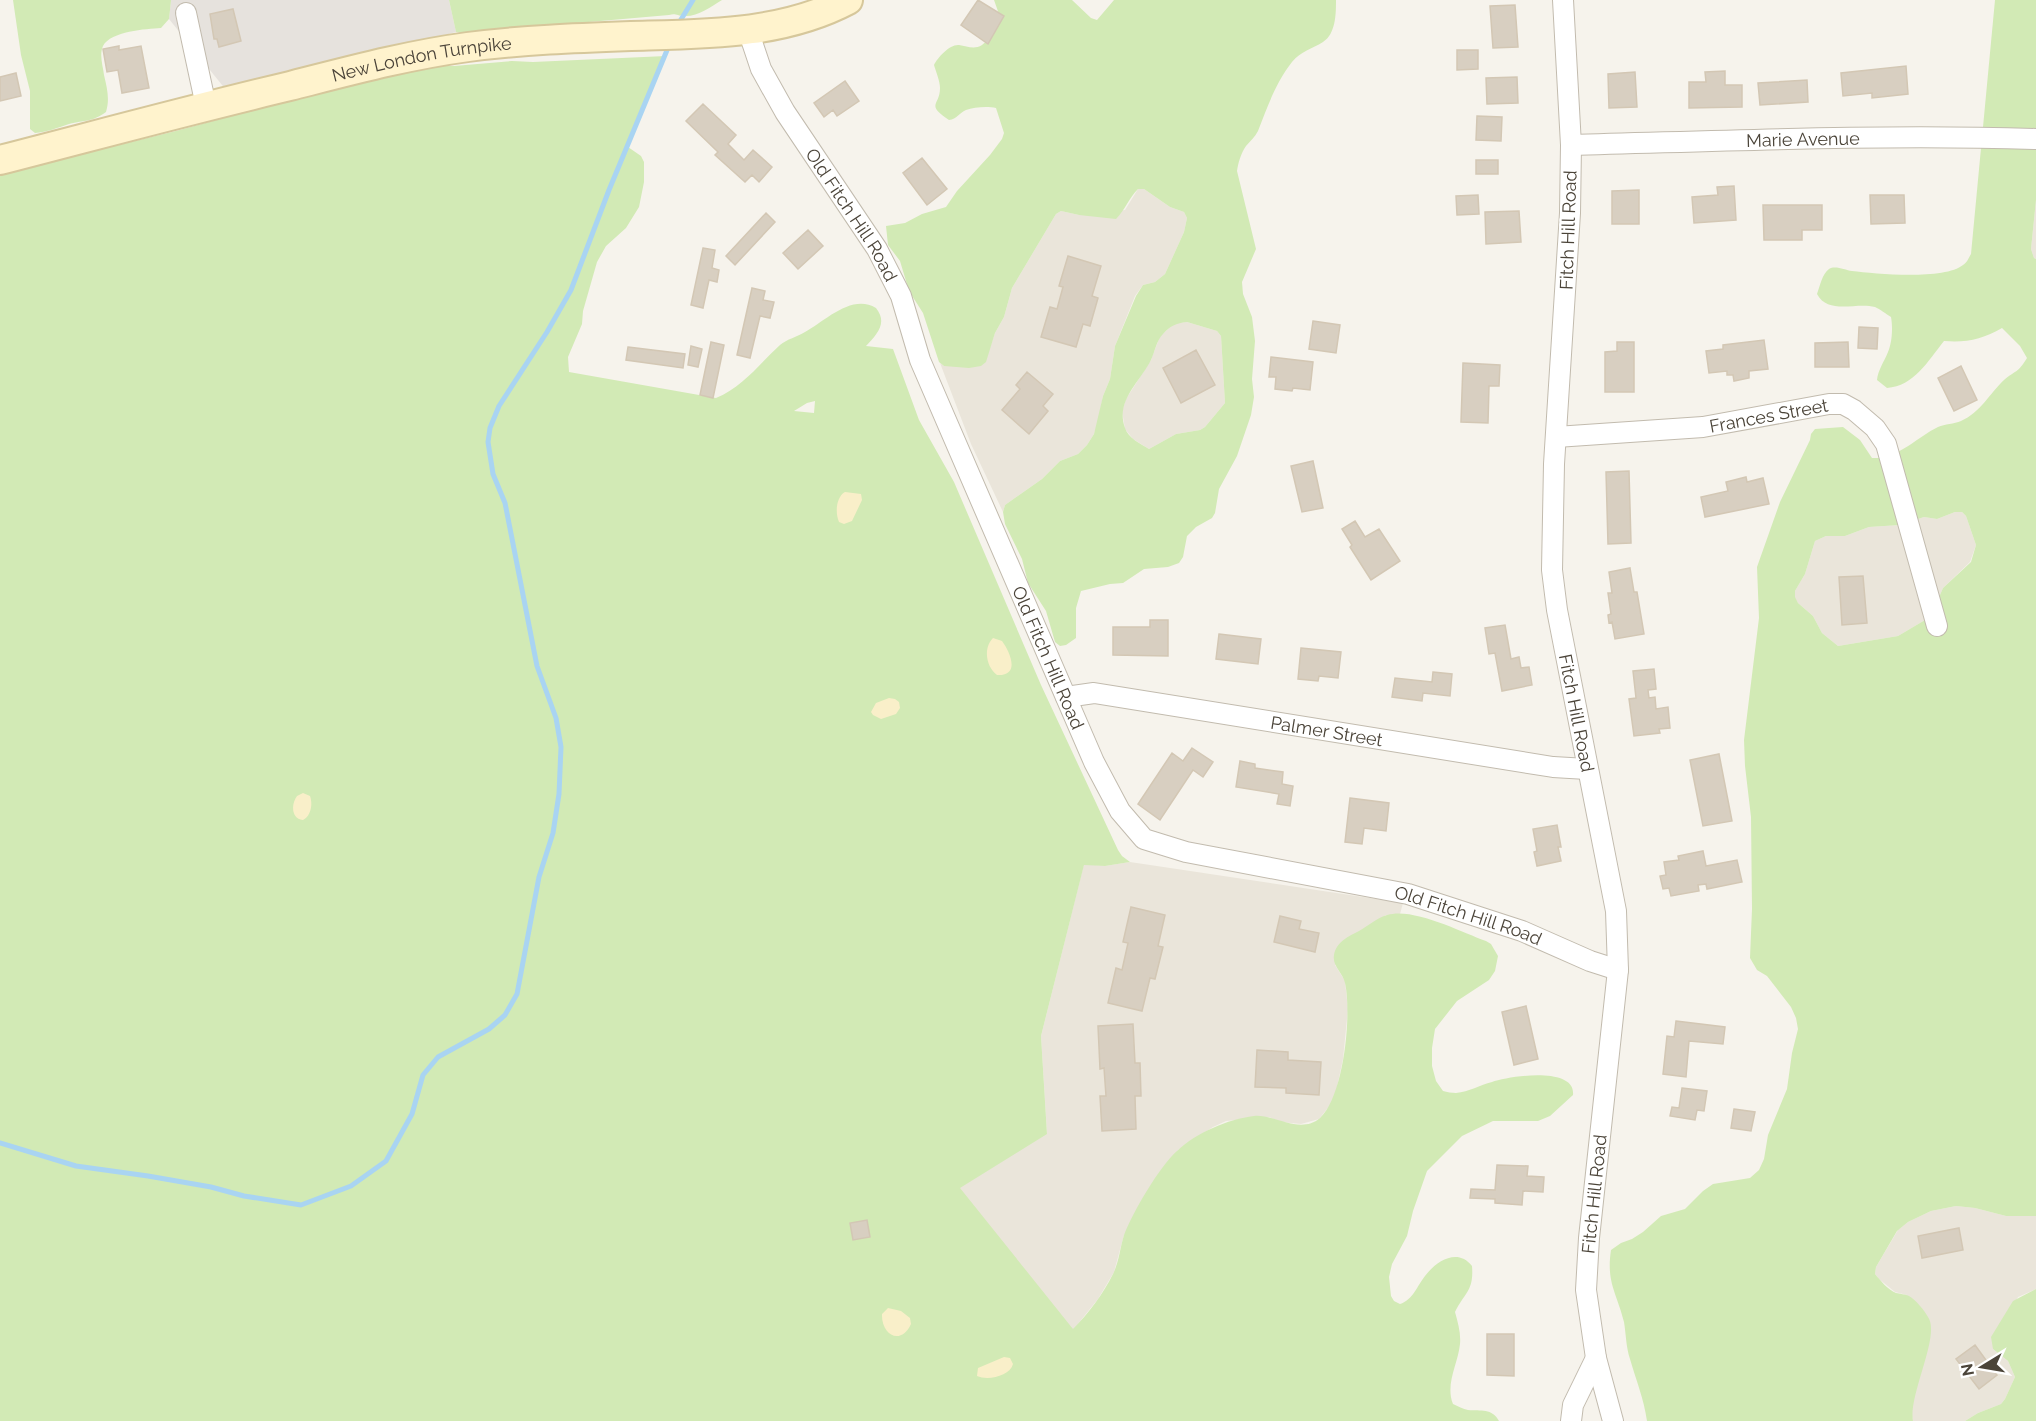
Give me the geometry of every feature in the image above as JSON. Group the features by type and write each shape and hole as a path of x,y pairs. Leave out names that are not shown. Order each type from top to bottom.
{"main road":[{"name":"New London Turnpike","path":"0,160 385,62 466,47 537,39 655,36 748,30 797,20 848,0"}],"street":[{"name":"Fitch Hill Road","path":"1563,0 1571,145 1570,213 1556,437 1552,570 1557,610 1587,770 1616,911 1618,970 1589,1238 1586,1290 1596,1358 1613,1421"},
{"path":"186,13 206,106"},
{"name":"Old Fitch Hill Road","path":"748,30 761,69 785,112 877,249 901,296 920,360 1094,762 1120,812 1144,839 1186,852 1408,894 1522,931 1590,961 1618,970"},
{"name":"Marie Avenue","path":"1571,145 1853,138 2036,139"},
{"name":"Frances Street","path":"1556,437 1703,427 1829,404 1848,406 1864,418 1886,444 1936,626"},
{"name":"Palmer Street","path":"1066,697 1094,693 1553,767 1587,770"},
{"path":"1571,1421 1573,1405 1596,1358"}],"shaded area":[{"path":"171,0 449,0 456,32 226,90 169,19"},
{"path":"1138,189 1144,189 1170,207 1184,212 1187,218 1184,232 1165,274 1155,282 1143,285 1135,296 1115,346 1110,379 1103,396 1098,422 1087,445 1078,454 1060,461 1042,479 1005,505 1003,512 971,444 940,363 944,366 985,362 995,333 1004,317 1012,288 1056,214 1061,211 1079,215 1125,210"},
{"path":"2036,200 2036,259 2031,249"},
{"path":"1187,322 1217,331 1221,336 1225,403 1205,427 1176,434 1149,449 1133,439 1125,429 1122,411 1126,399 1151,360 1160,336 1175,323"},
{"path":"1955,512 1962,512 1966,516 1976,545 1970,562 1943,588 1933,611 1925,620 1898,636 1838,646 1822,633 1813,616 1795,598 1795,591 1805,574 1815,541 1826,536 1845,536 1869,527 1900,525 1924,517 1937,519"},
{"path":"1130,862 1403,903 1400,914 1386,915 1369,926 1335,965 1345,981 1348,1009 1343,1059 1331,1104 1319,1119 1301,1124 1281,1122 1269,1117 1226,1121 1178,1150 1124,1235 1114,1272 1098,1299 1073,1330 959,1188 1047,1133 1041,1036 1084,864 1105,866"},
{"path":"1956,1206 2006,1216 2036,1216 2036,1289 2018,1297 1993,1349 2008,1361 2015,1377 2001,1404 1965,1421 1913,1421 1911,1412 1915,1393 1907,1295 1895,1292 1879,1279 1875,1274 1876,1267 1898,1230 1908,1222 1931,1211"}],"green space":[{"path":"13,0 171,1 169,19 161,28 121,34 107,41 103,46 101,53 108,98 106,112 92,119 35,133 30,129 30,91 21,55"},
{"path":"449,0 722,0 704,11 689,16 673,14 462,33 456,32"},
{"path":"994,0 1072,0 1091,18 1097,20 1114,0 1336,0 1331,34 1323,42 1299,55 1286,70 1272,95 1258,131 1244,149 1238,165 1237,171 1256,249 1242,282 1243,294 1252,317 1255,341 1252,379 1254,397 1251,415 1237,456 1219,489 1215,513 1212,518 1196,527 1187,536 1183,557 1179,563 1168,567 1144,569 1123,583 1081,591 1076,608 1076,638 1060,646 1055,642 1046,611 1028,583 1022,559 1005,524 1003,512 1005,505 1042,479 1060,461 1078,454 1094,434 1103,396 1110,379 1115,346 1136,296 1143,285 1155,282 1165,274 1184,232 1187,218 1184,212 1170,207 1144,189 1138,189 1116,219 1061,211 1056,214 1012,288 1004,317 995,333 986,362 981,366 969,368 944,366 939,362 923,313 909,291 900,261 888,245 886,226 905,223 922,214 946,207 1002,139 1004,133 996,108 969,109 949,120 937,111 940,85 934,65 941,55 956,45 973,47 982,45 990,36 1000,17","holes":["1187,322 1217,331 1221,336 1225,403 1200,430 1176,434 1149,449 1135,440 1125,428 1123,409 1130,392 1151,360 1161,337 1174,325"]},
{"path":"1995,0 2036,0 2036,200 2031,249 2036,259 2036,1216 2006,1216 1956,1206 1931,1211 1908,1222 1897,1231 1876,1267 1875,1274 1893,1292 1907,1295 1920,1305 1931,1326 1928,1351 1915,1396 1913,1421 1647,1421 1629,1354 1624,1322 1611,1280 1611,1250 1643,1232 1661,1216 1685,1209 1713,1184 1750,1178 1759,1170 1764,1159 1768,1135 1787,1089 1798,1029 1791,1007 1767,976 1757,970 1750,958 1751,817 1744,740 1759,618 1757,567 1780,502 1815,429 1843,427 1860,440 1872,458 1890,455 1938,427 1968,417 2004,380 2019,369 2027,358 2020,346 2002,328 1974,339 1944,341 1913,378 1887,388 1877,380 1890,344 1891,317 1875,307 1828,304 1817,294 1825,274 1831,268 1910,275 1941,273 1954,270 1964,264 1971,254","holes":["1955,512 1962,512 1966,516 1976,545 1971,562 1943,588 1933,611 1925,620 1898,636 1838,646 1822,633 1813,616 1798,603 1795,591 1805,574 1815,541 1826,536 1845,536 1869,527 1900,525 1924,517 1937,519"]},
{"path":"666,56 628,147 641,156 644,162 644,182 639,207 626,228 606,246 597,262 583,311 582,324 568,357 569,372 716,398 743,381 783,343 839,310 858,304 867,304 876,308 881,319 880,328 866,346 893,349 919,420 954,482 1041,685 1118,850 1130,862 1105,866 1084,865 1041,1036 1047,1134 960,1188 1073,1329 1095,1303 1113,1274 1124,1235 1147,1190 1170,1158 1185,1144 1213,1128 1254,1116 1304,1125 1312,1123 1320,1118 1328,1107 1340,1074 1346,1034 1345,983 1334,959 1335,950 1340,943 1380,918 1398,913 1423,917 1486,941 1491,944 1498,956 1495,971 1489,980 1457,1001 1435,1029 1432,1066 1436,1081 1443,1091 1456,1093 1512,1077 1540,1075 1564,1080 1571,1086 1573,1095 1550,1116 1538,1121 1493,1121 1462,1136 1427,1171 1407,1236 1392,1264 1389,1277 1391,1296 1400,1304 1412,1296 1430,1270 1441,1261 1454,1257 1472,1266 1472,1281 1455,1312 1460,1332 1460,1344 1451,1382 1451,1396 1453,1404 1468,1410 1490,1412 1499,1421 0,1421 0,174 176,131 370,78 436,66 512,61","holes":["815,401 814,413 794,411"]},
{"path":"2036,1289 2036,1421 1965,1421 2001,1404 2005,1399 2015,1377 2008,1361 1993,1349 1991,1337 2013,1301"}],"sand":[{"path":"845,492 861,494 862,500 852,521 844,524 839,522 837,510 838,501"},
{"path":"993,638 1002,641 1012,662 1009,672 1004,674 997,675 993,672 988,662 988,647"},
{"path":"889,698 899,702 900,708 896,714 881,719 873,715 871,712 876,703"},
{"path":"303,793 310,796 311,810 303,820 296,817 293,807 297,796"},
{"path":"888,1308 901,1311 910,1318 911,1324 902,1335 892,1335 885,1328 882,1314"},
{"path":"1004,1357 1010,1358 1013,1364 1008,1372 992,1378 977,1376 978,1368"}],"building":[{"path":"978,0 1004,16 988,44 961,25"},
{"path":"1515,5 1518,47 1493,48 1490,6"},
{"path":"233,9 241,41 219,47 217,39 214,39 210,14"},
{"path":"119,46 119,50 141,46 149,88 122,93 118,70 107,72 103,49"},
{"path":"1457,50 1478,50 1478,69 1457,70"},
{"path":"1906,66 1908,94 1872,98 1872,93 1843,96 1841,73"},
{"path":"1725,71 1725,85 1742,85 1742,107 1689,108 1689,82 1706,82 1705,72"},
{"path":"1635,72 1637,107 1609,108 1608,74"},
{"path":"16,73 21,96 0,101 0,77"},
{"path":"1517,77 1518,103 1487,104 1486,78"},
{"path":"1807,80 1808,102 1760,105 1758,83"},
{"path":"845,81 859,101 837,116 833,110 824,117 814,103"},
{"path":"703,104 736,135 728,144 744,160 753,150 772,167 759,182 752,175 745,182 715,155 718,152 686,121"},
{"path":"1477,116 1502,117 1501,141 1476,140"},
{"path":"922,158 947,189 927,205 903,173"},
{"path":"1476,160 1498,160 1498,174 1476,174"},
{"path":"1734,186 1736,220 1694,223 1692,197 1718,195 1717,187"},
{"path":"1639,190 1639,224 1612,224 1612,191"},
{"path":"1478,195 1479,214 1457,215 1456,196"},
{"path":"1870,195 1904,195 1905,223 1871,224"},
{"path":"1763,205 1822,205 1822,230 1802,230 1802,240 1764,240"},
{"path":"1519,211 1521,242 1486,244 1485,212"},
{"path":"766,213 775,222 735,265 726,256"},
{"path":"808,230 823,246 798,269 783,253"},
{"path":"703,248 715,250 712,268 719,270 717,282 709,280 703,308 691,305"},
{"path":"1068,256 1101,266 1092,296 1098,298 1090,326 1083,324 1076,347 1041,337 1050,307 1057,309 1063,287 1059,286"},
{"path":"752,288 765,291 763,300 774,302 770,318 760,316 750,358 737,355"},
{"path":"1313,321 1340,325 1336,353 1309,349"},
{"path":"1859,327 1878,328 1877,349 1858,348"},
{"path":"1764,340 1768,369 1749,371 1749,378 1734,381 1733,375 1727,375 1727,371 1709,373 1706,351 1723,349 1723,345"},
{"path":"711,342 724,345 713,398 700,395"},
{"path":"1617,342 1634,342 1634,392 1605,392 1605,352 1617,351"},
{"path":"1848,342 1849,367 1815,367 1815,343"},
{"path":"691,346 702,349 698,367 688,365"},
{"path":"628,347 685,354 683,368 626,360"},
{"path":"1196,350 1215,385 1181,403 1163,368"},
{"path":"1271,357 1313,362 1310,390 1275,389 1276,377 1269,377"},
{"path":"1463,363 1500,365 1499,386 1489,386 1488,423 1461,422"},
{"path":"1961,366 1977,400 1954,411 1938,378"},
{"path":"1027,372 1053,394 1043,406 1048,411 1029,434 1002,410 1020,389 1016,385"},
{"path":"1313,461 1323,508 1302,512 1291,466"},
{"path":"1629,471 1631,543 1608,544 1606,472"},
{"path":"1746,477 1747,482 1763,478 1769,504 1705,517 1701,497 1728,491 1726,482"},
{"path":"1355,521 1365,537 1379,529 1400,561 1371,580 1350,547 1352,545 1342,529"},
{"path":"1630,568 1634,592 1637,592 1644,634 1615,639 1612,622 1609,623 1608,615 1611,614 1608,593 1612,593 1609,572"},
{"path":"1863,576 1867,623 1842,625 1839,577"},
{"path":"1150,620 1168,620 1168,656 1113,655 1113,627 1150,627"},
{"path":"1505,625 1511,659 1519,657 1521,668 1529,667 1532,685 1502,691 1495,653 1489,654 1485,628"},
{"path":"1219,634 1261,639 1258,664 1216,659"},
{"path":"1301,648 1341,652 1338,678 1319,676 1318,681 1298,679"},
{"path":"1654,669 1656,689 1648,690 1649,698 1655,697 1656,709 1668,707 1670,728 1659,729 1660,733 1634,736 1629,699 1636,698 1633,671"},
{"path":"1433,672 1452,674 1450,696 1423,693 1422,701 1392,697 1395,678 1432,682"},
{"path":"1192,748 1213,762 1203,777 1193,770 1160,820 1138,804 1172,753 1183,761"},
{"path":"1719,754 1732,821 1703,826 1690,760"},
{"path":"1240,761 1255,764 1255,768 1283,772 1282,784 1293,786 1290,806 1277,804 1279,794 1236,787"},
{"path":"1350,798 1389,803 1386,831 1364,828 1362,844 1345,842"},
{"path":"1557,825 1561,861 1537,866 1533,829"},
{"path":"1703,851 1706,866 1737,860 1742,882 1707,889 1706,884 1698,885 1699,891 1671,896 1669,888 1663,889 1660,876 1666,875 1664,862 1679,860 1678,856"},
{"path":"1131,907 1165,915 1158,946 1163,947 1155,979 1150,978 1142,1011 1108,1003 1116,968 1122,970 1128,943 1123,942"},
{"path":"1280,916 1301,921 1299,929 1319,933 1315,952 1274,942"},
{"path":"1526,1006 1538,1059 1514,1065 1502,1012"},
{"path":"1676,1021 1725,1027 1723,1044 1689,1041 1686,1077 1663,1074 1667,1036 1674,1037"},
{"path":"1133,1024 1135,1063 1140,1063 1141,1096 1135,1096 1136,1129 1102,1131 1100,1096 1106,1096 1104,1068 1100,1069 1098,1026"},
{"path":"1257,1050 1288,1052 1288,1060 1321,1062 1319,1095 1286,1093 1286,1088 1255,1087"},
{"path":"1682,1088 1707,1091 1704,1111 1697,1110 1695,1120 1670,1116 1672,1107 1679,1108"},
{"path":"1734,1109 1755,1112 1751,1131 1731,1128"},
{"path":"1497,1165 1528,1166 1527,1176 1544,1177 1543,1192 1523,1191 1522,1205 1495,1203 1495,1199 1470,1198 1471,1189 1495,1190"},
{"path":"867,1220 870,1237 853,1240 850,1223"},
{"path":"1959,1228 1963,1250 1922,1258 1918,1236"},
{"path":"1487,1334 1514,1334 1514,1376 1487,1375"},
{"path":"1975,1345 1997,1375 1979,1389 1956,1359"}],"waterway":[{"path":"677,26 693,0"},
{"path":"0,1143 76,1166 148,1176 301,1205 351,1186 386,1161 412,1114 423,1075 438,1057 489,1029 505,1015 517,994 539,877 553,833 559,794 561,747 556,718 537,666 505,503 493,474 488,442 490,428 499,406 571,290 609,190 670,43"}]}
